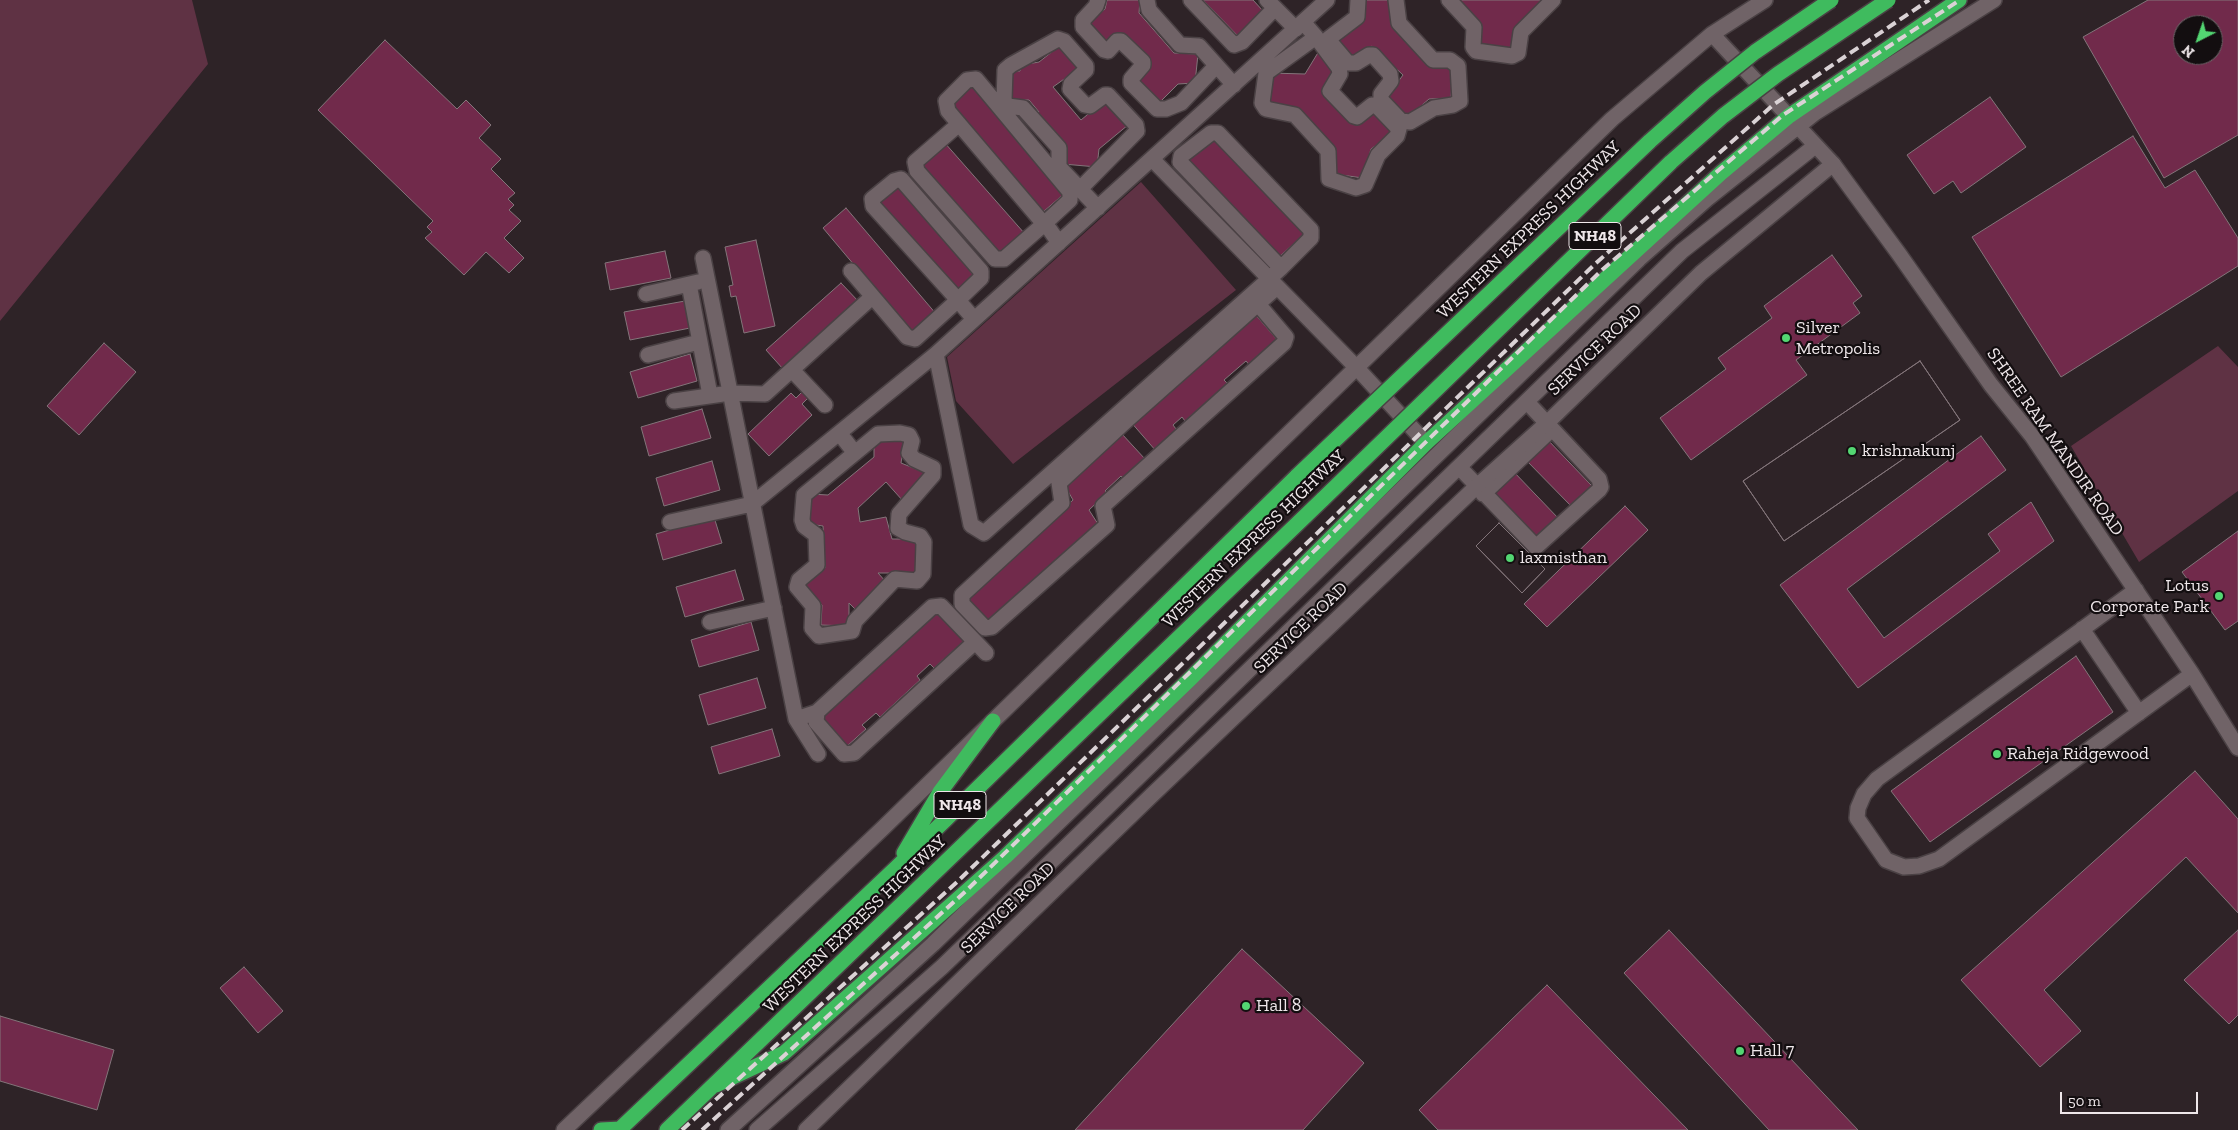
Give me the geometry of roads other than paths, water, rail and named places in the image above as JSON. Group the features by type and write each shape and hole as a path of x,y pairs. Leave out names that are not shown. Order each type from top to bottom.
{"highway":[{"name":"WESTERN EXPRESS HIGHWAY","path":"620,1129 896,868 1297,476 1650,141 1705,92 1755,52 1831,0"},
{"name":"WESTERN EXPRESS HIGHWAY","path":"667,1130 716,1085 1671,162 1716,122 1778,74 1888,0"},
{"path":"716,1085 784,1053 1005,857 1190,679 1426,443 1721,173 1958,0"},
{"path":"896,868 940,792 993,720"},
{"path":"601,1130 620,1129"}],"street":[{"path":"1098,0 1096,6 1083,20 1083,27 1104,50 1108,51 1117,41 1122,41 1143,62 1143,65 1131,79 1131,83 1157,109 1166,110 1181,103 1216,66"},
{"path":"1148,0 1149,10 1180,45 1199,46 1234,85"},
{"path":"1192,0 1234,45 1242,42 1271,4 1303,23 1348,63 1356,63 1369,55 1373,55 1390,74 1391,81 1382,94 1382,100 1401,121 1410,122 1434,108 1453,105 1460,101 1458,66 1450,60 1433,60 1399,23 1396,0"},
{"path":"670,522 752,504 936,354 1328,0"},
{"path":"1322,38 1339,68 1340,74 1330,92 1354,116 1358,117 1372,105 1377,106 1398,129 1397,136 1378,155 1365,185 1356,188 1329,179 1328,151 1295,115 1266,109 1262,103 1266,74 1322,38 1358,17 1358,0"},
{"path":"1449,0 1474,27 1473,47 1476,51 1512,56 1518,53 1521,32 1553,0"},
{"path":"564,1130 993,720 1612,119 1712,34 1765,0"},
{"path":"728,1130 940,937 1639,259 1794,121 1994,0"},
{"name":"SHREE RAM MANDIR ROAD","path":"1712,34 1832,164 1899,254 1991,385 2032,436 2192,674 2238,748"},
{"path":"1080,189 1137,131 1136,125 1108,95 1105,95 1090,106 1085,105 1070,89 1071,84 1086,70 1086,66 1064,40 1058,39 1005,70 1004,101 1008,106 1023,108 1059,148 1059,168 1098,208"},
{"path":"959,124 915,162 917,170 995,259 1004,259 1044,224 1070,200 1070,192 976,79 967,80 946,101 948,111 1044,224 1059,242"},
{"path":"1258,304 1286,337 1284,344 1103,506 1107,524 992,627 985,628 962,604 962,595 1062,503 1059,483 1258,304 1281,268 1311,238 1311,230 1218,133 1212,133 1181,156 1180,162 1281,268"},
{"path":"757,1130 951,959 1682,251 1815,146"},
{"path":"1152,159 1356,367 1426,443"},
{"name":"SERVICE ROAD","path":"806,1130 1215,735 1428,533 1480,490 1549,426 1701,273 1832,164"},
{"path":"851,271 907,337 915,339 958,300 982,278 980,271 901,178 894,181 872,199 873,206 958,300 974,319"},
{"path":"703,258 796,719 818,754"},
{"path":"646,294 707,281"},
{"path":"936,354 971,526 984,533 1273,283"},
{"path":"689,284 710,395"},
{"path":"674,401 730,393 765,394 872,297"},
{"path":"648,356 699,342"},
{"path":"792,370 825,405"},
{"path":"1460,468 1536,547 1592,496 1601,487 1599,479 1527,402"},
{"path":"900,433 909,435 912,441 909,453 914,459 933,468 933,475 899,514 898,528 904,532 920,536 924,542 923,574 917,581 895,579 855,621 852,631 819,636 812,628 813,606 797,587 799,580 817,565 816,535 804,526 802,520 804,495 855,453 878,434 900,433"},
{"path":"840,434 855,453"},
{"path":"1410,516 1428,533"},
{"path":"2136,590 1877,779 1864,794 1858,808 1857,818 1886,860 1904,867 1919,866 1940,859 2192,674"},
{"path":"796,719 817,712 932,607 941,606 986,654"},
{"path":"710,622 774,608"},
{"path":"2082,629 2139,713"},
{"path":"817,712 816,722 821,729 844,754 854,753 975,642"},
{"path":"1199,719 1215,735"},
{"path":"951,959 965,976"}],"railway":[{"path":"682,1130 957,882 1595,264 1773,105 1929,0"},
{"path":"702,1130 967,890 1602,270 1783,115 1960,0"}],"place":[{"name":"Silver Metropolis","path":"1786,338"},
{"name":"krishnakunj","path":"1852,451"},
{"name":"laxmisthan","path":"1510,558"},
{"name":"Lotus Corporate Park","path":"2219,596"},
{"name":"Raheja Ridgewood","path":"1997,754"},
{"name":"Hall 8","path":"1246,1006"},
{"name":"Hall 7","path":"1740,1051"}]}
